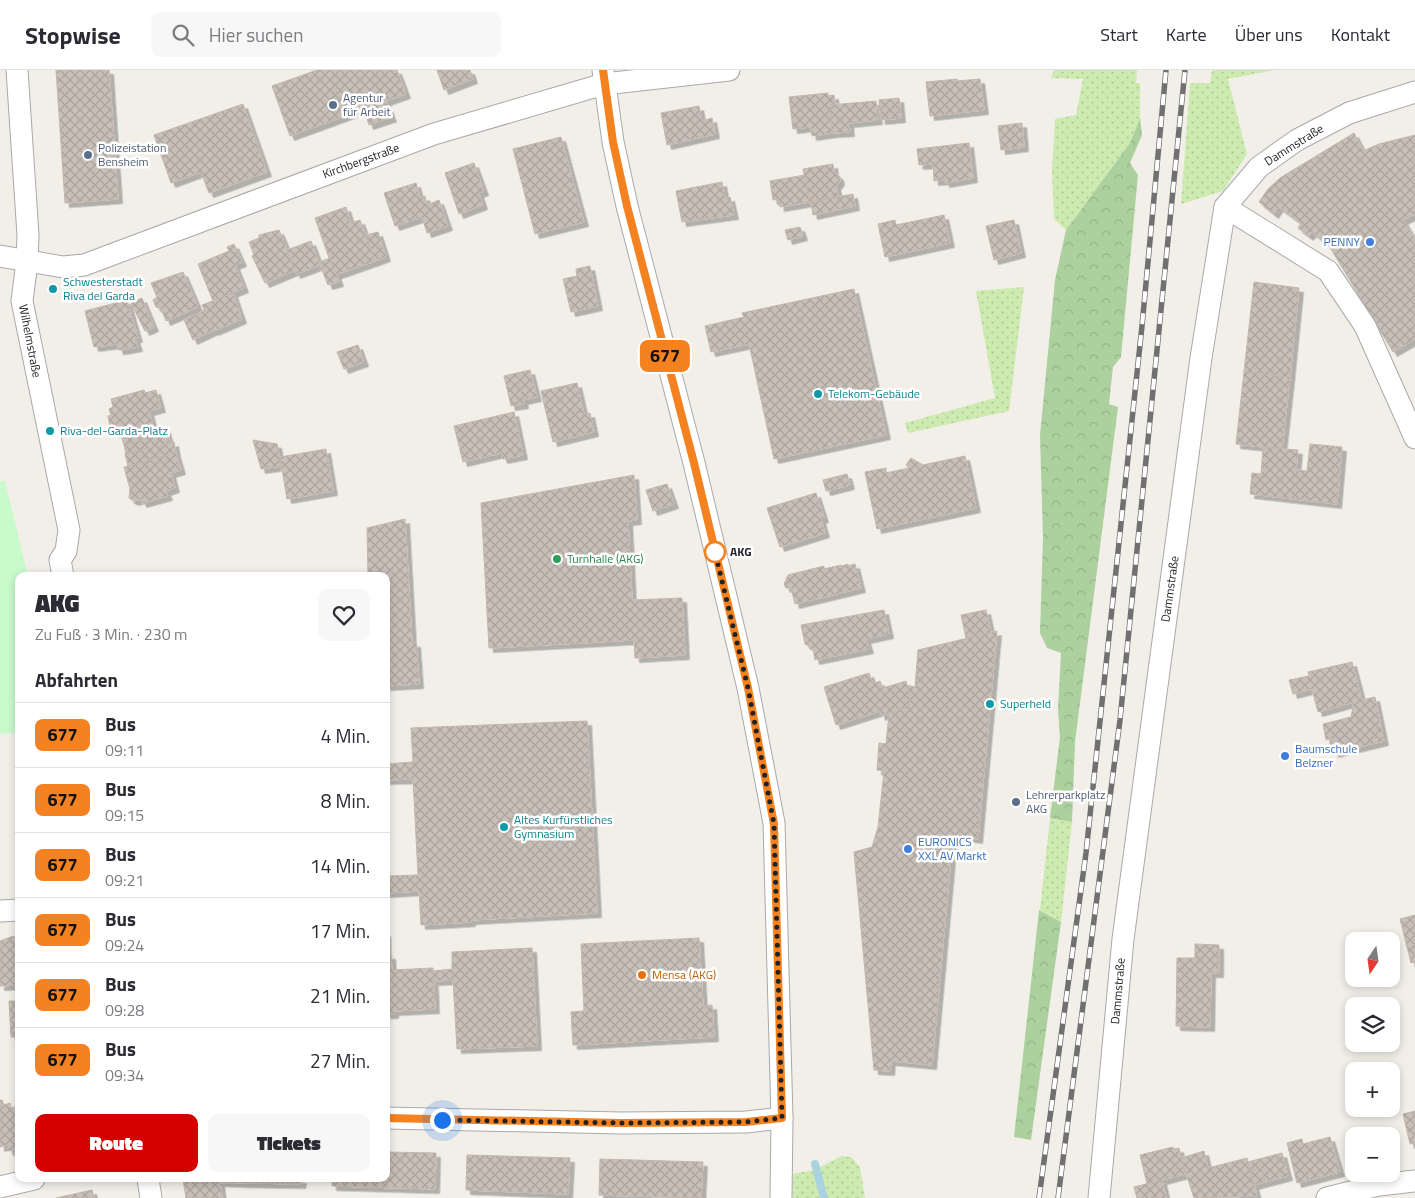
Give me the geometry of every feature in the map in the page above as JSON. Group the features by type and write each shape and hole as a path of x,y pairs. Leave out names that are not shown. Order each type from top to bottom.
{"street":[{"name":"Wilhelmstraße","path":"17,70 28,235 22,301 69,530 66,551 60,560 62,572"},
{"name":"Kirchbergstraße","path":"0,256 62,267 84,265 434,134 603,77 729,70"},
{"path":"603,77 613,142 627,206 694,463 748,688 774,824 782,1118 781,1198"},
{"name":"Dammstraße","path":"1099,1198 1123,939 1201,358 1226,207 1259,167 1297,140 1349,113 1415,92"},
{"path":"1226,207 1328,271 1365,326 1415,438"},
{"path":"0,911 15,910"},
{"path":"390,1118 621,1123 746,1122 782,1118"},
{"path":"1327,1198 1378,1185 1415,1181"},
{"path":"0,1187 21,1182"},
{"path":"148,1182 151,1198"}],"green space":[{"path":"1054,70 1137,70 1136,83 1140,83 1140,118 1130,143 1066,230 1054,219 1052,171 1055,119 1076,115 1083,79 1051,78"},
{"path":"1212,70 1275,70 1228,79 1247,154 1223,191 1181,204 1190,83 1210,83"},
{"path":"1140,118 1142,135 1130,163 1138,175 1121,357 1113,367 1109,404 1118,407 1075,742 1072,822 1050,818 1060,737 1058,709 1061,653 1047,648 1040,633 1043,538 1040,435 1055,280 1066,230 1130,143"},
{"path":"1024,287 1009,411 908,433 905,423 995,398 976,291"},
{"path":"0,481 5,481 27,572 15,572 15,732 0,734"},
{"path":"1050,818 1072,822 1061,922 1040,910"},
{"path":"1039,910 1061,922 1031,1140 1014,1137"},
{"path":"842,1156 851,1157 860,1167 865,1198 793,1198 792,1174 814,1170"}],"building":[{"name":"Polizeistation Bensheim","path":"56,70 109,70 118,199 65,203"},
{"name":"Agentur für Arbeit","path":"317,70 397,70 406,94 386,101 392,118 369,125 364,109 290,136 272,86"},
{"path":"437,70 470,70 473,79 444,90"},
{"path":"957,79 957,81 980,79 984,110 930,116 926,82"},
{"path":"828,93 828,96 834,95 835,105 830,105 832,133 812,136 811,127 793,129 789,97"},
{"path":"899,98 901,118 881,120 879,100"},
{"path":"876,101 878,120 849,123 850,132 832,133 830,105"},
{"path":"243,104 267,172 209,193 201,172 171,183 154,135"},
{"path":"699,106 702,121 712,118 715,134 667,145 661,113"},
{"path":"1022,123 1024,147 1001,150 998,126"},
{"name":"PENNY","path":"1354,133 1363,151 1379,144 1415,135 1415,214 1403,220 1415,240 1415,339 1393,352 1328,244 1312,232 1309,236 1298,228 1301,223 1279,207 1274,214 1259,202 1268,189 1280,178"},
{"path":"561,137 584,222 535,234 513,149"},
{"path":"969,143 973,178 945,183 945,180 934,181 933,164 919,165 917,149"},
{"path":"474,163 484,191 479,193 483,205 459,214 445,173"},
{"path":"833,164 834,172 839,176 840,181 836,186 839,197 809,202 803,169"},
{"path":"805,175 809,202 780,207 779,199 773,200 770,181"},
{"path":"722,182 725,198 730,197 734,215 682,222 676,191"},
{"path":"416,183 420,198 425,196 427,205 439,200 448,226 427,233 422,217 395,226 384,193"},
{"path":"853,194 855,206 813,215 811,202"},
{"path":"346,207 351,223 360,220 375,261 335,275 315,218"},
{"path":"944,215 950,243 885,257 878,224 895,220 896,225"},
{"path":"1014,220 1021,253 994,260 986,226"},
{"path":"800,227 803,236 788,240 785,230"},
{"path":"279,230 296,270 265,283 252,256 254,255 249,242 259,238 259,235"},
{"path":"378,232 386,257 375,261 366,235"},
{"path":"311,241 320,265 296,274 287,250"},
{"path":"234,244 242,262 235,265 244,288 213,301 198,264 229,251 227,247"},
{"path":"330,258 339,282 328,285 319,262"},
{"path":"590,266 598,306 571,312 563,279 577,276 576,269"},
{"path":"183,272 198,307 166,321 161,308 156,307 153,300 157,297 151,283"},
{"path":"1254,282 1299,288 1290,377 1244,372"},
{"name":"Telekom-Gebäude","path":"854,289 886,435 774,459 749,344 711,352 705,326 744,317 742,313"},
{"path":"233,293 242,319 214,331 202,305"},
{"path":"142,298 154,327 145,331 131,303"},
{"path":"127,300 138,338 135,338 138,347 119,350 117,344 94,347 85,311"},
{"path":"205,310 214,330 193,340 184,320"},
{"path":"358,345 364,362 344,369 337,352"},
{"path":"530,370 537,397 523,400 517,373"},
{"path":"1244,372 1290,377 1282,449 1236,444"},
{"path":"517,373 524,404 511,406 504,376"},
{"path":"577,383 584,414 590,413 594,432 553,442 541,391"},
{"path":"144,390 145,393 156,390 161,408 149,411 155,433 140,436 141,440 124,445 120,432 115,433 113,426 110,427 108,416 111,415 109,409 113,407 111,399"},
{"path":"514,412 523,455 503,459 501,453 463,462 454,426"},
{"path":"166,429 170,443 126,454 124,445 141,440 140,436"},
{"path":"253,440 277,444 281,466 261,469"},
{"path":"174,442 176,453 128,466 125,454"},
{"path":"1310,444 1342,447 1337,504 1250,494 1252,473 1261,474 1263,447 1298,450 1296,470 1307,471"},
{"path":"326,449 333,491 287,499 280,457"},
{"path":"176,453 181,470 171,473 175,488 166,491 168,496 142,503 141,499 134,501 129,498 130,489 124,467"},
{"path":"965,456 976,508 877,529 865,472 886,468 886,473 909,468 906,465 911,458 923,465"},
{"path":"847,474 850,485 826,491 823,480"},
{"name":"Turnhalle (AKG)","path":"634,475 637,520 628,521 632,600 682,598 685,655 635,658 634,640 489,648 481,503"},
{"path":"667,484 674,504 653,511 646,490"},
{"path":"816,493 824,518 821,519 825,533 780,547 767,508"},
{"path":"405,519 412,643 416,643 419,684 390,686 390,572 368,572 367,528"},
{"path":"848,564 848,566 855,564 861,588 795,604 791,588 786,588 784,584 788,575 824,566 824,569 841,565 842,568 842,566"},
{"path":"884,610 889,634 866,639 869,649 815,660 813,649 805,644 801,625"},
{"path":"986,610 991,633 966,638 961,615"},
{"name":"EURONICS XXL AV Markt","path":"997,631 978,839 953,835 932,1065 891,1061 890,1071 874,1070 854,852 872,847 878,827 884,771 877,770 879,743 886,744 889,713 909,706 908,686 915,687 918,650"},
{"path":"1352,662 1362,700 1375,697 1384,741 1334,753 1333,738 1326,740 1323,724 1351,717 1354,702 1318,712 1312,689 1293,694 1289,680 1309,676 1308,672"},
{"path":"869,673 873,684 880,681 883,688 906,681 910,695 909,706 881,716 880,711 836,725 824,687"},
{"name":"Altes Kurfürstliches Gymnasium","path":"587,721 597,913 471,920 471,922 421,925 419,891 390,893 390,876 418,875 413,779 390,780 390,764 413,762 411,728"},
{"path":"1415,915 1415,962 1411,963 1400,919"},
{"path":"13,936 15,937 15,985 0,986 0,941"},
{"name":"Mensa (AKG)","path":"699,938 703,1006 712,1005 714,1037 573,1045 571,1012 584,1011 581,944"},
{"path":"1195,944 1219,945 1219,973 1211,973 1210,1027 1176,1026 1177,958 1195,958"},
{"path":"532,948 537,1046 457,1049 453,980 434,981 433,971 452,969 452,952"},
{"path":"390,955 392,970 433,968 435,1009 394,1011 394,1014 390,1014"},
{"path":"9,1001 15,1001 15,1037 11,1037"},
{"path":"0,1100 2,1100 4,1105 10,1103 11,1108 15,1107 15,1152 14,1149 9,1151 7,1145 0,1147"},
{"path":"1415,1111 1415,1143 1410,1144 1403,1114"},
{"path":"1330,1137 1340,1172 1297,1183 1287,1143 1302,1139 1303,1144"},
{"path":"1173,1147 1173,1149 1179,1148 1185,1174 1147,1184 1140,1155"},
{"path":"1204,1151 1208,1168 1247,1158 1257,1196 1194,1198 1181,1158"},
{"path":"390,1152 436,1153 435,1189 332,1186 332,1182 390,1182"},
{"path":"1282,1153 1288,1176 1265,1182 1259,1159"},
{"path":"467,1155 570,1158 568,1194 466,1190"},
{"path":"600,1159 703,1162 701,1198 599,1195"},
{"path":"1259,1159 1265,1182 1254,1185 1248,1162"},
{"path":"1162,1180 1166,1198 1137,1198 1134,1187"},
{"path":"183,1182 220,1182 222,1198 186,1198"},
{"path":"245,1182 301,1182 301,1184"},
{"path":"92,1190 94,1198 56,1198"}],"waterway":[{"path":"815,1164 824,1198"}],"railway":[{"path":"1039,1198 1086,853 1142,326 1166,70"},
{"path":"1058,1198 1120,720 1185,70"}],"bus line":[{"name":"677","path":"390,1118 621,1123 746,1122 782,1118 774,824 748,688 694,463 627,206 613,142 603,70"}],"place":[{"name":"Agentur für Arbeit","path":"333,105"},
{"name":"Polizeistation Bensheim","path":"88,155"},
{"name":"PENNY","path":"1370,242"},
{"name":"Schwesterstadt Riva del Garda","path":"53,289"},
{"name":"Telekom-Gebäude","path":"818,394"},
{"name":"Riva-del-Garda-Platz","path":"50,431"},
{"name":"AKG","path":"715,552"},
{"name":"Turnhalle (AKG)","path":"557,559"},
{"name":"Superheld","path":"990,704"},
{"name":"Baumschule Belzner","path":"1285,756"},
{"name":"Lehrerparkplatz AKG","path":"1016,802"},
{"name":"Altes Kurfürstliches Gymnasium","path":"504,827"},
{"name":"EURONICS XXL AV Markt","path":"908,849"},
{"name":"Mensa (AKG)","path":"642,975"}],"route":[{"path":"442,1120 621,1123 746,1122 782,1118 774,824 748,688 715,552"}]}
